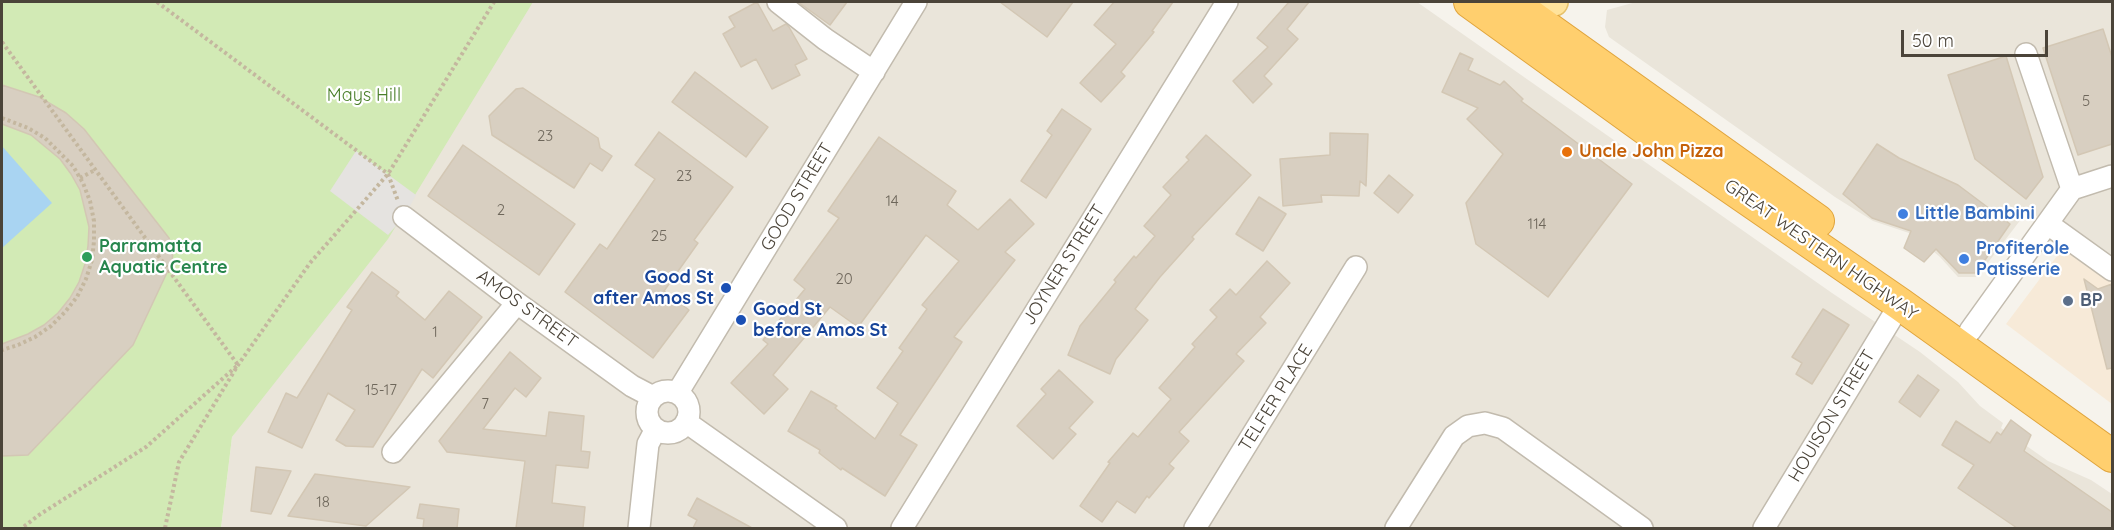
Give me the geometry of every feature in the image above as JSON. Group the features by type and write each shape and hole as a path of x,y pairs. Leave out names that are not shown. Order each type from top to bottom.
{"highway":[{"name":"GREAT WESTERN HIGHWAY","path":"1500,8 1646,129 1900,304 2112,456"},
{"name":"GREAT WESTERN HIGHWAY","path":"1500,8 1970,331 2112,433"}],"main road":[{"path":"1500,8 1554,2"}],"street":[{"path":"778,2 825,39 874,72"},
{"name":"GOOD STREET","path":"678,392 916,2"},
{"name":"JOYNER STREET","path":"902,528 1227,2"},
{"path":"2026,54 2072,189"},
{"path":"1970,331 2072,189 2112,176"},
{"name":"AMOS STREET","path":"404,217 517,303 632,386 653,397"},
{"path":"2048,224 2112,270"},
{"name":"TELFER PLACE","path":"1195,528 1356,267"},
{"path":"393,452 517,303"},
{"name":"HOUISON STREET","path":"1764,528 1900,304"},
{"path":"663,391 678,392 688,406 686,422 680,429 672,432 656,429 647,416 647,408 653,397 663,391"},
{"path":"686,422 836,528"},
{"path":"1396,528 1454,436 1468,426 1485,423 1503,428 1642,528"},
{"path":"639,528 648,444 656,429"}],"path":[{"path":"157,2 388,174 404,217"},
{"path":"165,528 178,462 238,365 310,263 388,174 494,2"},
{"path":"2,42 238,365"},
{"path":"2,118 28,128 45,138 60,151 80,178 90,201 94,221 92,260 77,297 51,326 35,337 2,350"},
{"path":"80,178 95,170"},
{"path":"22,528 146,447 238,365"}],"shaded area":[{"path":"531,2 1417,2 1832,293 1920,352 1958,382 1980,406 2003,423 2001,428 2048,461 2091,480 2112,494 2112,528 221,528 232,437"},
{"path":"1636,2 2112,2 2112,270 2028,210 1977,277 1958,277 1921,241 1909,233 1873,221 1835,197 1609,37 1605,27 1607,10"},
{"path":"356,151 416,195 404,217 388,235 330,191"},
{"name":"BP","path":"2066,244 2112,278 2112,404 2006,324"}],"green space":[{"name":"Mays Hill","path":"2,2 533,2 388,239 232,437 221,528 2,528"}],"water":[{"path":"2,146 52,203 2,248"}],"building":[{"path":"757,2 773,31 786,24 789,27 807,59 795,65 800,75 772,89 756,59 741,67 723,34 735,27 729,17"},
{"path":"798,2 847,2 830,25"},
{"path":"1000,2 1073,2 1047,37"},
{"path":"1114,2 1173,2 1152,31 1154,32 1121,72 1125,76 1101,102 1080,83 1116,44 1094,25"},
{"path":"1289,2 1309,2 1287,29 1298,39 1264,76 1272,84 1253,103 1233,81 1268,47 1257,38"},
{"path":"2103,29 2112,57 2112,144 2078,155 2043,48"},
{"path":"1460,53 1473,59 1468,70 1500,85 1504,81 1523,99 1521,101 1632,184 1548,297 1476,244 1466,203 1503,154 1467,119 1478,108 1442,92"},
{"path":"2006,56 2043,177 2026,199 1975,159 1948,75"},
{"path":"695,72 768,127 746,157 672,102"},
{"name":"Parramatta Aquatic Centre","path":"2,85 39,97 66,113 84,129 169,238 173,251 172,262 133,345 28,455 2,456 2,344 44,325 70,298 85,264 89,227 80,190 60,159 31,135 2,124"},
{"path":"523,88 598,138 600,148 612,156 602,171 590,163 574,188 492,135 489,116 516,89"},
{"path":"1062,109 1091,129 1046,198 1021,181 1052,135 1047,131"},
{"path":"659,132 733,187 694,240 698,243 664,291 689,310 653,358 565,292 600,244 607,249 655,179 635,165"},
{"path":"1330,133 1368,134 1366,186 1360,181 1359,196 1321,195 1322,202 1283,206 1280,159 1330,155"},
{"path":"1206,135 1251,175 1192,237 1194,239 1135,309 1148,320 1116,359 1110,374 1068,355 1080,326 1134,256 1136,258 1155,236 1144,226 1171,195 1163,187 1189,160 1186,157"},
{"path":"879,137 956,191 947,205 978,230 1010,199 1034,224 1005,252 1015,260 954,337 962,342 900,435 917,445 885,496 842,468 841,470 819,453 820,450 788,431 811,391 837,406 835,408 875,439 898,403 877,388 903,351 899,348 927,309 922,305 959,261 926,235 858,327 830,307 773,375 788,389 764,414 731,383 768,344 763,340 805,289 794,280 839,218 828,211"},
{"path":"1877,144 1899,158 1958,185 2010,224 1976,273 1959,273 1936,249 1924,262 1904,248 1911,231 1872,218 1843,194"},
{"path":"463,145 575,224 539,275 428,196"},
{"path":"1389,175 1413,195 1398,213 1374,193"},
{"path":"1259,197 1286,214 1263,251 1236,234"},
{"path":"1267,261 1290,283 1260,317 1266,323 1236,354 1244,361 1179,432 1189,441 1169,464 1174,468 1149,498 1147,496 1135,513 1117,501 1102,522 1080,506 1110,463 1108,462 1133,433 1138,437 1171,399 1159,388 1195,347 1192,344 1217,317 1210,310 1230,289 1236,295"},
{"path":"372,272 399,292 396,296 425,320 449,291 482,317 433,378 422,369 373,447 346,446 336,440 355,410 328,393 302,448 268,432 286,393 297,398 352,310 347,307"},
{"path":"2084,279 2098,289 2112,284 2112,368 2107,369"},
{"path":"1823,309 1849,325 1812,384 1796,374 1802,363 1792,357"},
{"path":"510,352 541,378 526,397 515,388 483,429 546,436 549,412 584,416 581,451 590,452 588,468 556,465 552,503 585,507 583,528 516,528 525,461 447,452 439,441"},
{"path":"1059,370 1093,402 1069,428 1076,434 1053,459 1017,426 1046,394 1041,389"},
{"path":"1918,375 1939,390 1920,417 1899,402"},
{"path":"2011,420 2031,435 2024,451 2112,512 2112,528 2017,528 1958,488 1974,465 1942,445 1956,421 1990,443 1997,432 2001,435"},
{"path":"256,467 291,471 271,514 251,511"},
{"path":"315,474 410,487 366,526 288,516"},
{"path":"697,498 752,528 693,528 697,520 688,515"},
{"path":"420,504 459,509 457,528 423,528 424,519 417,518"}],"place":[{"name":"Uncle John Pizza","path":"1567,152"},
{"name":"Little Bambini","path":"1903,214"},
{"name":"Parramatta Aquatic Centre","path":"87,257"},
{"name":"Profiterole Patisserie","path":"1964,259"},
{"name":"Good St after Amos St","path":"726,288"},
{"name":"BP","path":"2068,301"},
{"name":"Good St before Amos St","path":"741,320"}]}
